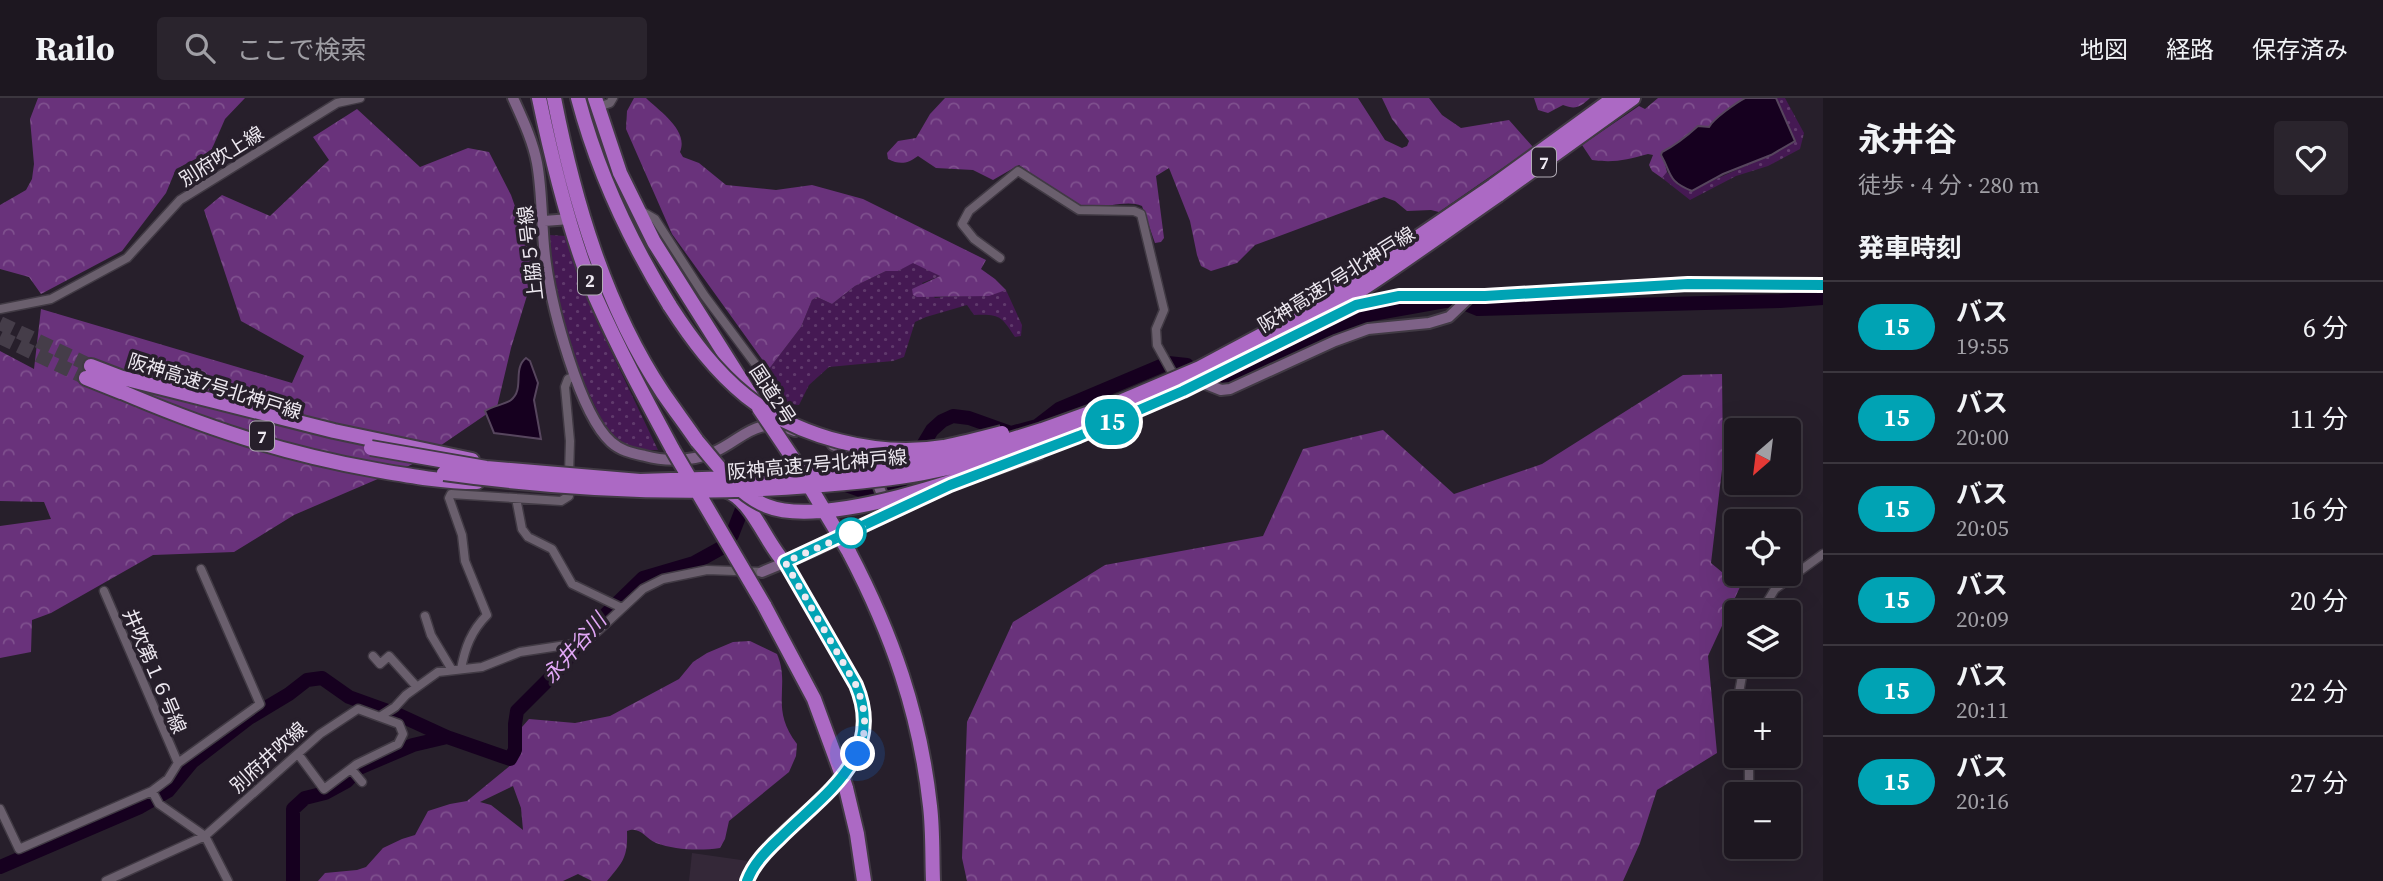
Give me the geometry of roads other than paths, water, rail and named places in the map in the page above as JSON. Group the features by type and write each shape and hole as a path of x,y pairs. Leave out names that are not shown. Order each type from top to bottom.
{"highway":[{"name":"2","path":"539,98 570,219 596,297 631,373 764,605 814,699 846,788 864,881"},
{"path":"554,98 574,190 620,314 662,391 697,441 737,487 750,497 776,509 806,514 907,494 986,471 1048,448 1123,407"},
{"path":"578,98 614,196 654,280 670,306 703,354 748,397 798,426 845,442 903,449 943,447 1123,407"},
{"name":"阪神高速7号北神戸線","path":"1588,124 1614,98"},
{"name":"阪神高速7号北神戸線","path":"88,372 192,416 278,440 444,473 574,488 663,491 764,490 873,481 924,473 986,458 1123,407 1200,368 1284,323 1380,263 1588,124 1633,98"},
{"name":"国道2号","path":"596,103 620,173 654,242 794,460 849,552 897,656 919,735 931,808 933,881"},
{"path":"117,383 458,456 537,476 619,483 725,485 749,501 785,562"},
{"path":"117,383 176,415 257,443 426,479 724,489 746,504 776,553 785,562"},
{"name":"阪神高速7号北神戸線","path":"117,383 238,417 371,448 486,468 627,480 711,481 824,475 922,462 984,448 1123,407"}],"street":[{"name":"別府吹上線","path":"0,309 51,299 127,258 180,200 337,103 360,98"},
{"name":"上脇５号線","path":"513,98 537,161 546,262 556,313 575,376 595,419 609,440 623,451 651,458 694,459 715,452 743,433 761,426 788,428 843,448 862,460 882,492 887,516"},
{"path":"596,103 610,103 613,98"},
{"path":"1000,258 974,239 962,224 969,211 1018,170 1079,210 1134,211 1141,214 1164,310 1156,329 1157,345 1183,391"},
{"path":"637,208 656,219 704,295 768,381 777,408 774,427"},
{"path":"544,221 570,219"},
{"path":"381,716 438,672 482,667 520,652 586,642 618,606 663,579 707,570 762,572 950,485 1079,436 1183,391 1356,305 1399,296 1471,296 1688,284 1823,285"},
{"path":"1201,382 1221,390 1230,389 1335,341 1368,329 1429,323 1449,317 1471,296"},
{"path":"569,474 570,441 565,387 568,379 575,376"},
{"path":"457,670 476,625 487,615 465,561 462,535 449,498 451,494 561,501 569,496 569,485"},
{"path":"516,498 522,529 528,537 552,549 572,584 618,606"},
{"path":"1767,600 1775,589 1823,554"},
{"path":"747,881 768,849 848,768 863,740 866,720 864,703 856,685 785,562"},
{"name":"井吹第１６号線","path":"0,809 19,849 153,793 168,779 178,763 260,704 201,569"},
{"name":"井吹第１６号線","path":"104,591 178,763"},
{"path":"425,615 431,635 457,670"},
{"path":"373,656 380,664 389,656 417,687"},
{"name":"別府井吹線","path":"106,881 205,836 320,734 358,709 381,716"},
{"path":"298,754 324,789 356,775 398,744 403,733 399,724 381,716"},
{"path":"153,793 159,804 205,836 228,881"}],"waterway":[{"name":"永井谷川","path":"1216,380 1223,383 1330,331 1372,314 1445,301 1456,300 1478,309 1823,298"},
{"name":"永井谷川","path":"840,483 874,495 896,490 932,430 953,416 969,418 1011,433 1037,426 1059,409 1168,363 1187,365"},
{"name":"永井谷川","path":"0,867 140,807 168,791 192,762 249,718 307,680 322,678 349,697 399,715 447,737 510,759 515,750 517,711 565,663 583,633 643,578 694,563 723,547 732,535 753,481 762,469 792,468 807,473"},
{"path":"293,881 293,809 305,798 325,793 347,781 359,768 413,745 447,737"}],"tunnel":[{"path":"0,323 91,366"},
{"path":"0,337 86,378"}]}
